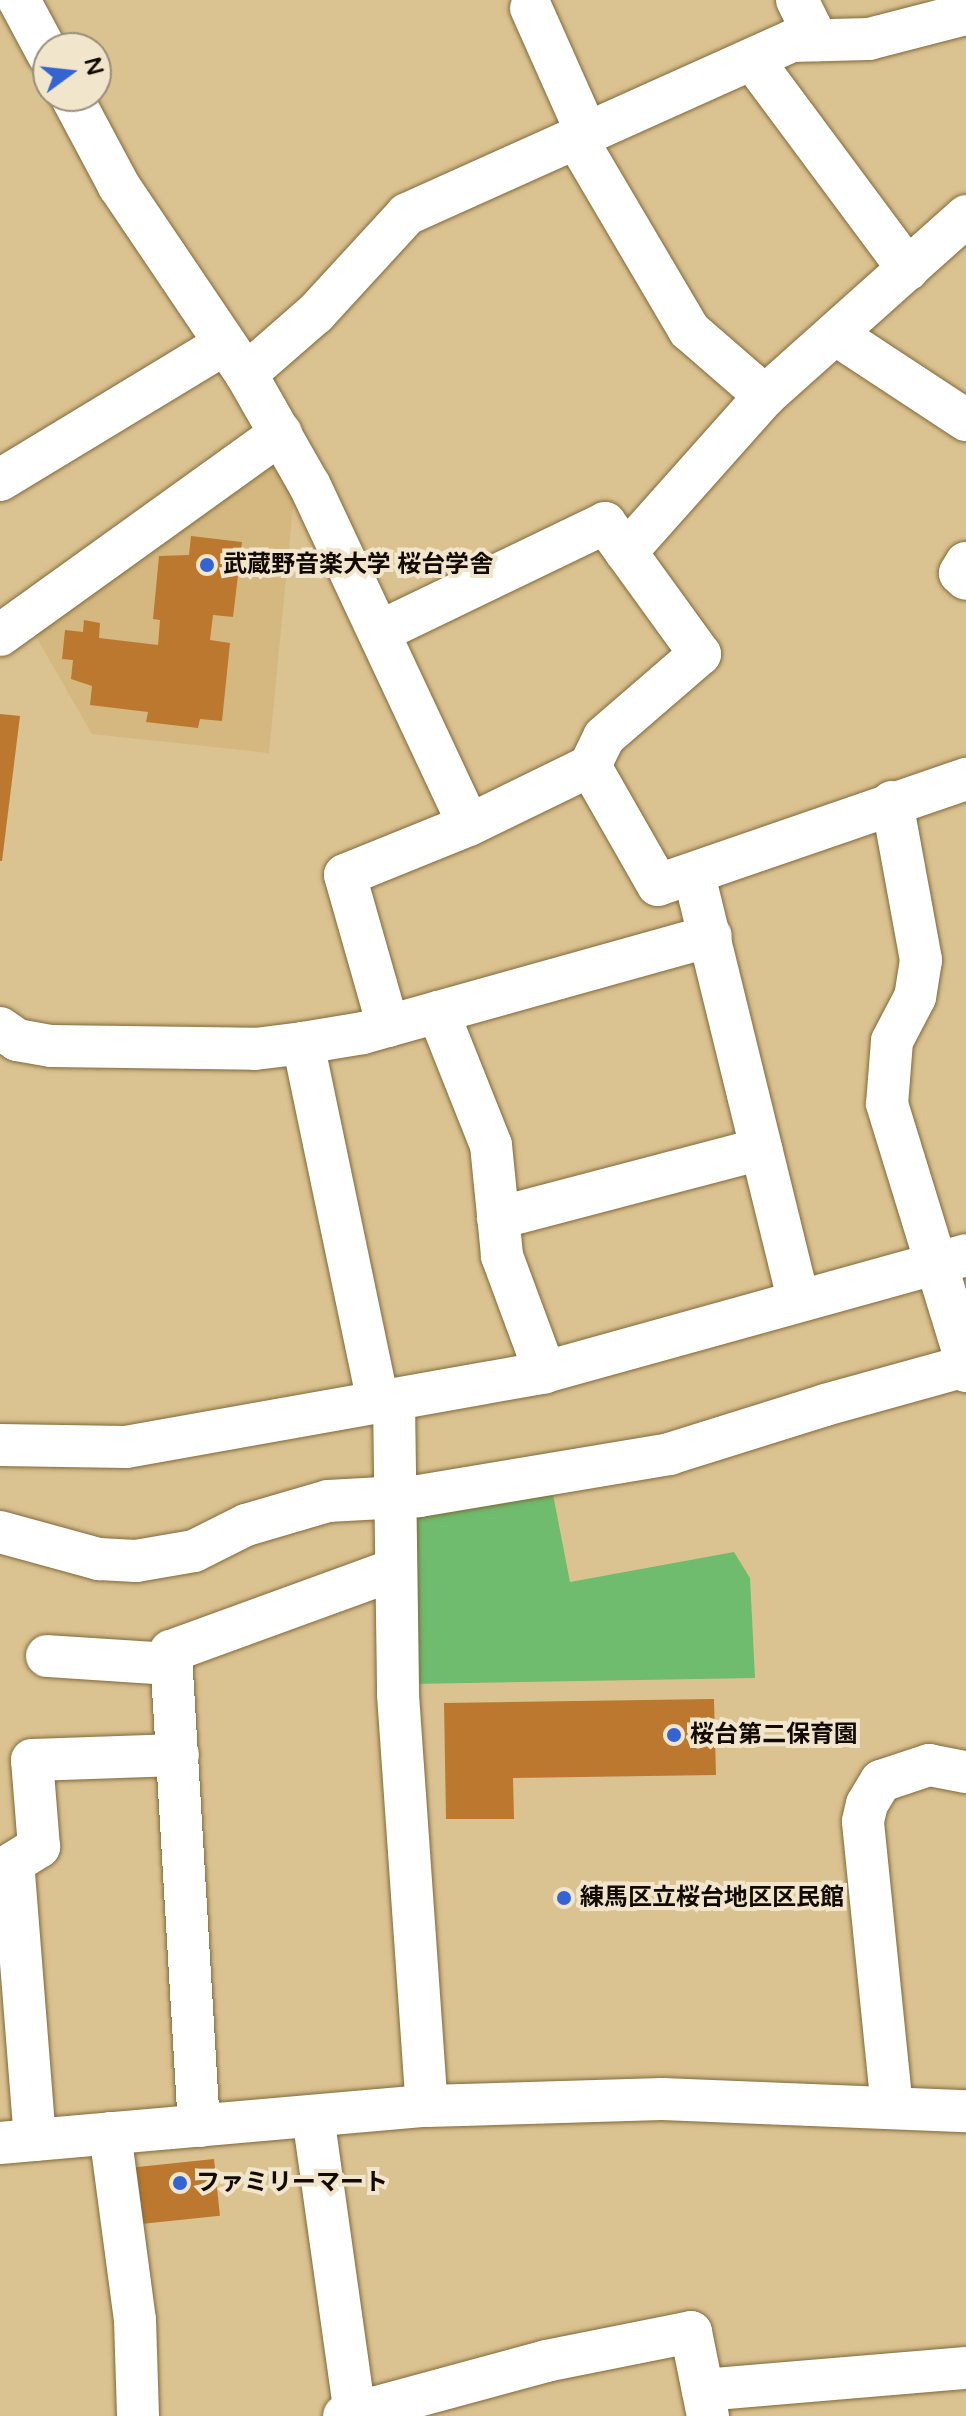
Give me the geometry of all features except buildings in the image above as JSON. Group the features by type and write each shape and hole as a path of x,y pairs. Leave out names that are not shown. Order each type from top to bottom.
{"street":[{"path":"19,0 36,32"},
{"path":"797,0 817,40"},
{"path":"531,8 582,136 689,330 765,396"},
{"path":"0,480 236,359 316,313 407,214 792,41 869,39 966,14"},
{"path":"752,59 908,269"},
{"path":"80,112 119,186 236,359 281,433 469,825"},
{"path":"626,552 765,396 966,216"},
{"path":"835,334 966,420"},
{"path":"0,635 281,433"},
{"path":"379,632 605,523 700,654 604,737 590,766 469,825 345,875 388,1026"},
{"path":"966,563 960,573 966,579"},
{"path":"590,766 658,885 966,779"},
{"path":"892,802 921,960 915,997 892,1041 887,1104 950,1258 966,1361"},
{"path":"694,875 798,1300"},
{"path":"0,1028 17,1040 51,1046 255,1049 303,1043 388,1026 711,936"},
{"path":"438,1012 491,1145 502,1256 545,1372"},
{"path":"303,1043 386,1402 427,2106"},
{"path":"498,1218 761,1149"},
{"path":"0,1445 126,1447 545,1372 950,1258"},
{"path":"0,1532 99,1559 136,1561 194,1551 246,1525 328,1501 392,1497 669,1454 825,1405 958,1368 966,1371"},
{"path":"199,2126 171,1651 394,1570"},
{"path":"47,1656 172,1664"},
{"path":"178,1755 32,1760 39,1847 13,1863 18,2141 427,2106 662,2099 966,2111"},
{"path":"892,2108 863,1821 867,1804 881,1781 929,1765 966,1772"},
{"path":"313,2116 350,2414 546,2361 691,2332 705,2403 966,2368"},
{"path":"110,2133 135,2320 138,2416"}],"shaded area":[{"name":"武蔵野音楽大学 桜台学舎","path":"277,462 294,496 269,753 92,734 35,635 261,463"}],"green space":[{"path":"551,1484 570,1582 734,1552 750,1578 755,1678 411,1684 408,1506"}],"place":[{"name":"武蔵野音楽大学 桜台学舎","path":"207,565"},
{"name":"桜台第二保育園","path":"674,1735"},
{"name":"練馬区立桜台地区区民館","path":"564,1898"},
{"name":"ファミリーマート","path":"180,2183"}]}
